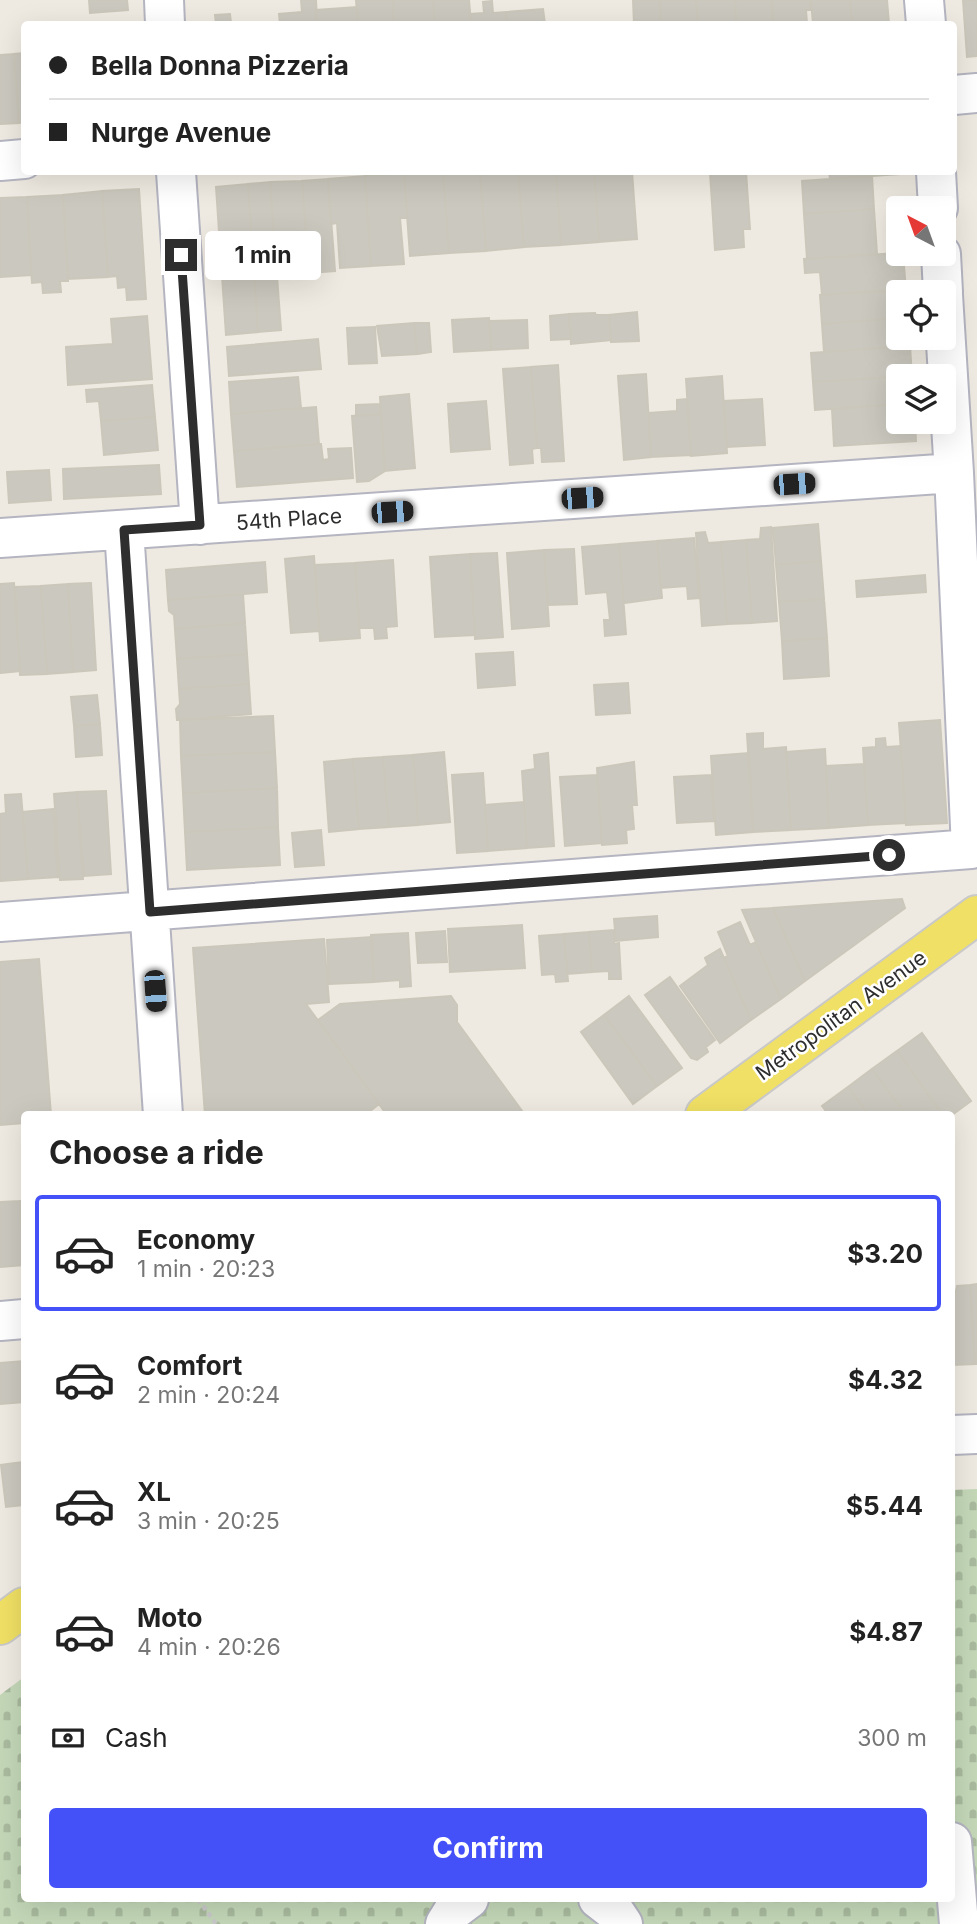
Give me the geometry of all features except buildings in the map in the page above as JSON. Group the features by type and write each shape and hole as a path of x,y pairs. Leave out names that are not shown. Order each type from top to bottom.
{"main road":[{"name":"Metropolitan Avenue","path":"710,1111 977,915"},
{"path":"0,1625 21,1609"}],"street":[{"path":"164,0 165,21"},
{"path":"924,0 926,21"},
{"path":"957,95 977,93"},
{"path":"0,161 21,159"},
{"path":"176,175 200,525"},
{"path":"936,175 937,196"},
{"path":"0,922 974,853 946,350"},
{"name":"54th Place","path":"0,538 954,473"},
{"path":"124,530 163,1111"},
{"path":"0,1321 21,1320"},
{"path":"955,1435 977,1434"},
{"path":"955,1877 959,1924"},
{"path":"444,1924 453,1911 465,1902"},
{"path":"602,1902 615,1912 623,1924"}],"path":[{"path":"200,1902 216,1924"}],"green space":[{"path":"977,1489 977,1924 0,1924 0,1695 21,1679 21,1902 955,1902 955,1490"}],"route":[{"path":"181,255 200,525 124,530 150,912 889,855"}]}
